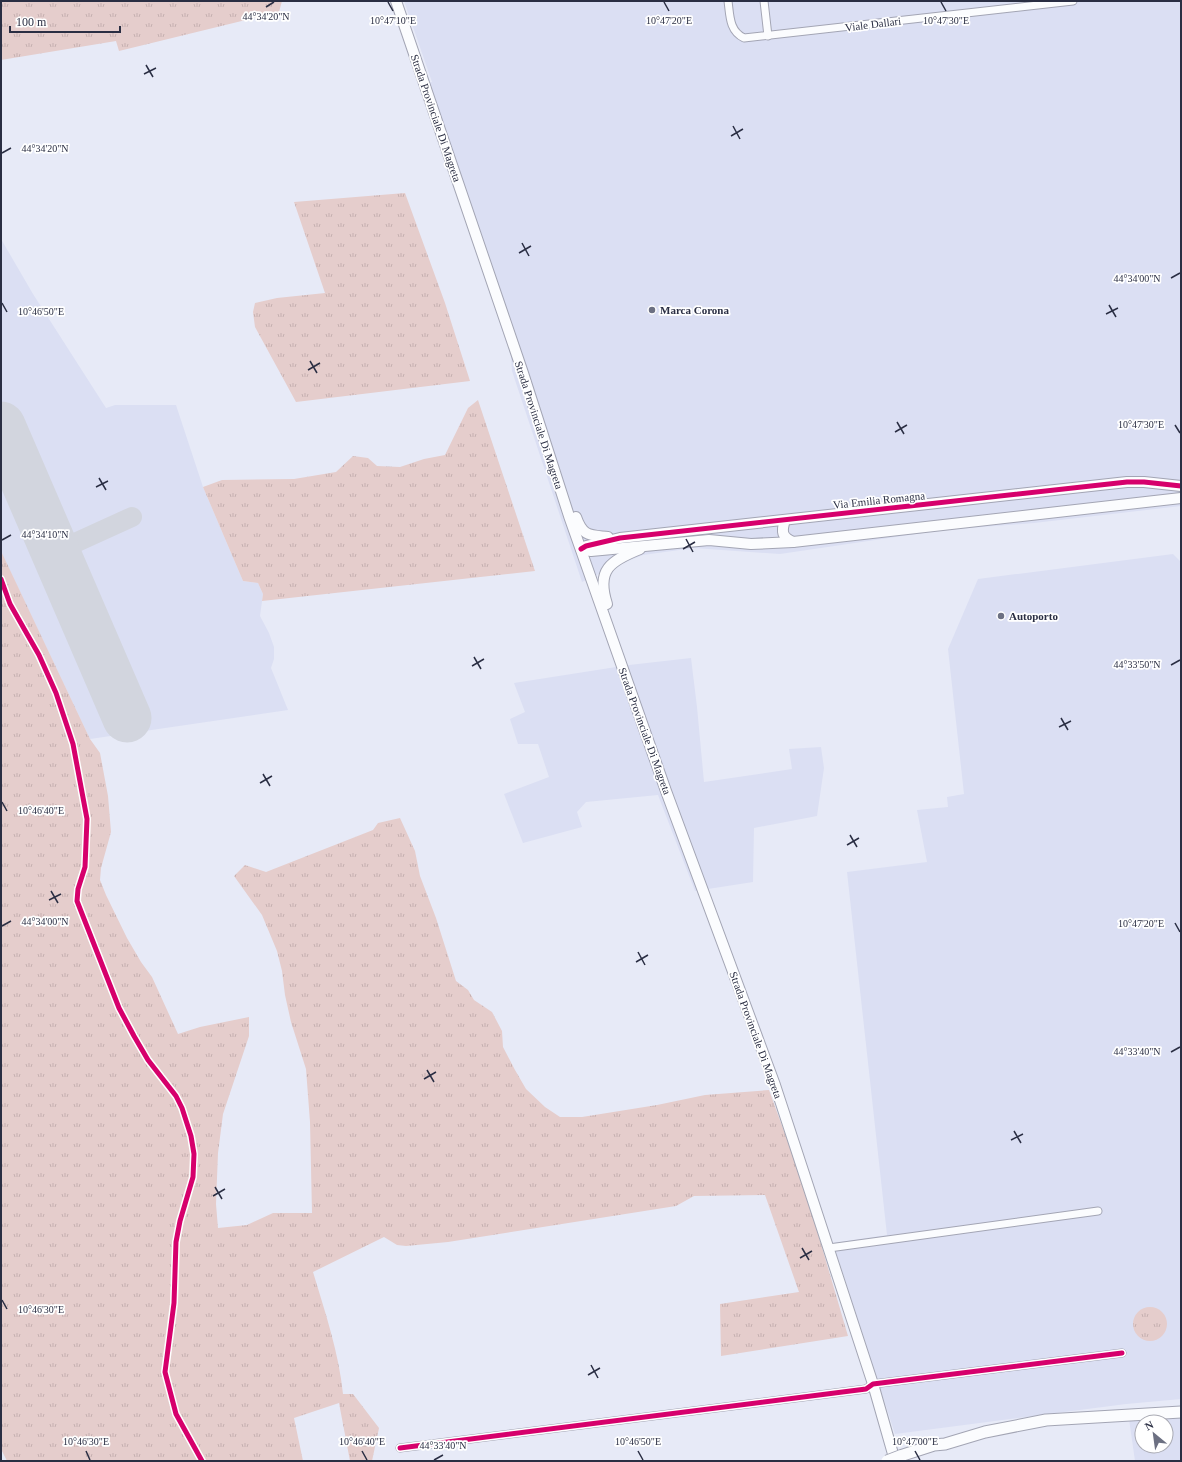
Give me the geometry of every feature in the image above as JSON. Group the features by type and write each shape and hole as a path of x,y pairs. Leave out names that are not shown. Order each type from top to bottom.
{"main road":[{"name":"Strada Provinciale Di Magreta","path":"396,1 523,373 553,468 581,549 666,791 772,1078 873,1384 901,1459"},
{"path":"553,468 561,472 582,531 590,535 620,538"},
{"name":"Via Emilia Romagna","path":"581,549 586,546 620,538 1127,482 1144,482 1181,486"},
{"path":"581,549 591,551 709,540 751,544 793,542 1181,498"},
{"path":"786,520 783,526 783,533 786,538 793,542"},
{"path":"616,649 616,633 603,593 602,582 605,571 623,556 646,547"},
{"path":"887,1461 901,1459 934,1445 945,1444 985,1432 1046,1420 1181,1412"}],"street":[{"name":"Viale Dallari","path":"728,1 731,24 737,35 744,38 1072,1"},
{"path":"764,1 768,36"},
{"path":"829,1248 1098,1211"},
{"path":"400,1448 866,1389 873,1384 1122,1353"}],"shaded area":[{"path":"404,1 1181,1 1181,506 1034,523 943,530 780,554 694,548 643,555 582,582 512,371 511,356 419,84 432,82"},
{"path":"1,239 33,294 106,408 115,405 176,405 203,487 243,581 258,583 263,594 260,616 269,633 274,647 274,659 271,668 288,710 90,739 1,552"},
{"path":"1173,554 1181,562 1181,1399 1126,1404 895,1434 833,1243 887,1235 847,872 927,862 917,810 948,807 947,797 964,794 948,649 978,579"},
{"path":"691,658 704,782 792,769 789,749 821,747 824,768 817,816 754,828 753,882 695,891 658,795 586,802 577,812 582,827 523,843 504,794 549,777 538,744 518,744 510,719 525,712 514,683 629,665"},
{"path":"1181,1415 1181,1461 1135,1461 1134,1454 1174,1454 1174,1416"},
{"path":"1129,1419 1134,1419 1134,1454"}],"green space":[{"path":"1,1 282,1 279,12 119,51 116,41 1,60"},
{"path":"405,193 445,303 470,381 296,402 255,327 253,312 255,303 277,298 325,293 294,202"},
{"path":"478,400 535,571 262,601 263,594 258,583 243,581 203,487 222,480 294,479 336,472 353,456 368,458 377,466 400,467 424,459 445,455 468,408"},
{"path":"1,551 90,739 100,753 108,796 111,832 101,868 100,880 127,938 152,977 178,1034 200,1027 249,1017 249,1036 223,1114 218,1153 216,1204 218,1228 247,1225 273,1213 312,1213 310,1122 306,1069 291,1022 277,951 262,915 234,876 245,865 266,872 373,830 378,823 400,818 415,851 420,876 436,918 456,981 468,990 474,1000 492,1012 502,1031 503,1047 515,1070 526,1089 545,1107 560,1117 582,1117 657,1105 705,1095 769,1090 804,1186 848,1336 721,1356 720,1304 799,1292 765,1195 694,1196 676,1206 448,1242 406,1246 397,1245 384,1237 313,1272 335,1348 343,1394 353,1394 379,1428 372,1461 350,1461 339,1403 294,1418 303,1461 7,1461 1,1449"},
{"path":"1153,1307 1162,1312 1166,1317 1166,1331 1162,1336 1157,1340 1147,1341 1143,1340 1134,1331 1133,1321 1134,1317 1143,1308"}],"taxiway":[{"path":"55,552 132,517"}],"runway":[{"path":"1,426 127,718"}],"cycle path":[{"path":"581,549 586,546 620,538 1127,482 1144,482 1181,486"},
{"path":"1,579 10,604 39,655 56,693 73,744 87,819 85,867 78,889 77,901 119,1008 148,1060 176,1096 182,1108 191,1136 194,1154 193,1177 180,1221 176,1242 174,1303 165,1372 176,1414 202,1461"},
{"path":"400,1448 866,1389 873,1384 1122,1353"}],"place":[{"name":"Marca Corona","path":"652,310"},
{"name":"Autoporto","path":"1001,616"}]}
